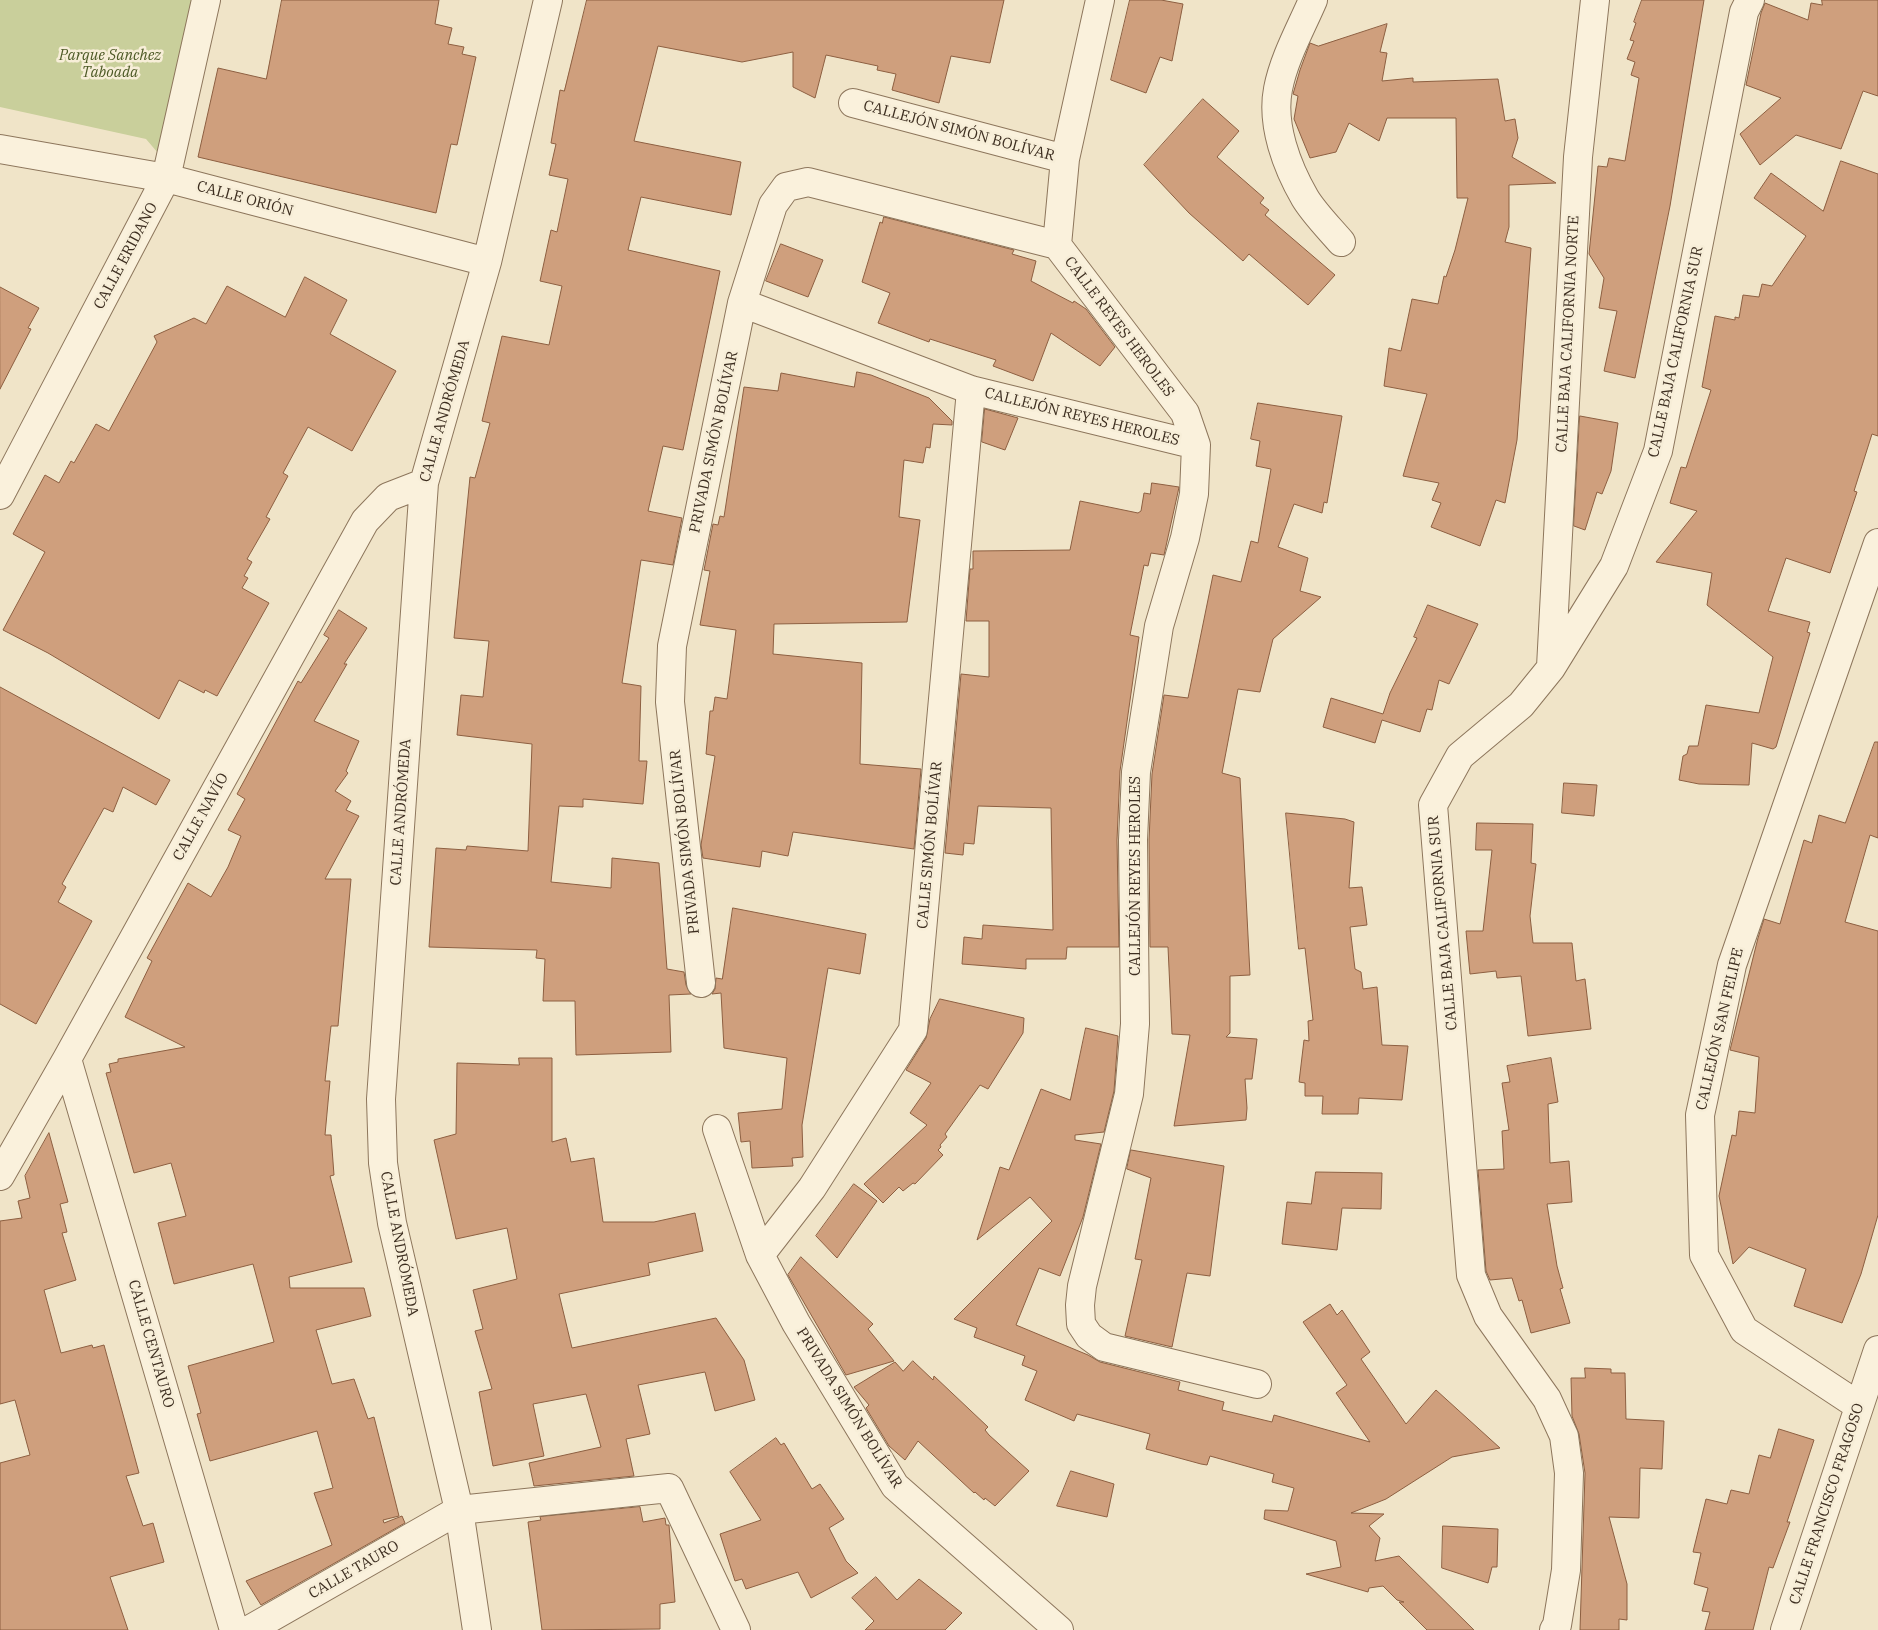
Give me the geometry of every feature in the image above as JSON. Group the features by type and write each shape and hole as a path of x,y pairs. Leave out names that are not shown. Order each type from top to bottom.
{"street":[{"name":"CALLE ERIDANO","path":"0,496 166,178 206,0"},
{"name":"CALLE ANDRÓMEDA","path":"477,1630 459,1510 392,1223 383,1163 381,1108 424,483 487,262 548,0"},
{"name":"CALLE REYES HEROLES","path":"1100,0 1066,159 1057,245 1185,413 1196,445"},
{"path":"1312,0 1278,89 1278,122 1286,158 1305,198 1340,242"},
{"name":"CALLE BAJA CALIFORNIA NORTE","path":"1551,668 1578,157 1596,0"},
{"name":"CALLE BAJA CALIFORNIA SUR","path":"1554,1630 1557,1626 1566,1570 1568,1473 1564,1436 1547,1400 1488,1316 1472,1275 1433,805 1460,756 1522,705 1551,668 1614,566 1658,451 1744,12 1750,0"},
{"name":"CALLEJÓN SIMÓN BOLÍVAR","path":"853,103 1066,159"},
{"name":"CALLE ORIÓN","path":"0,148 166,178 487,262"},
{"name":"PRIVADA SIMÓN BOLÍVAR","path":"701,983 670,702 672,646 742,303 774,205 786,187 808,182 1057,245"},
{"name":"CALLEJÓN REYES HEROLES","path":"742,303 971,390 1196,445 1194,494 1185,538 1159,626 1136,772 1133,840 1135,1024 1129,1094 1082,1286 1081,1324 1089,1336 1104,1347 1257,1384"},
{"name":"CALLE SIMÓN BOLÍVAR","path":"760,1255 812,1188 913,1030 971,390"},
{"name":"CALLE NAVÍO","path":"0,1176 67,1059 365,520 388,497 424,483"},
{"name":"CALLEJÓN SAN FELIPE","path":"1859,1406 1744,1330 1704,1255 1700,1114 1732,965 1878,543"},
{"name":"CALLE CENTAURO","path":"67,1059 234,1630"},
{"name":"PRIVADA SIMÓN BOLÍVAR","path":"717,1129 760,1255 796,1323 895,1486 1059,1630"},
{"name":"CALLE FRANCISCO FRAGOSO","path":"1785,1630 1878,1350"},
{"path":"459,1510 669,1488 736,1630"},
{"name":"CALLE TAURO","path":"249,1630 459,1510"}],"green space":[{"name":"Parque Sanchez Taboada","path":"0,0 192,0 158,153 146,139 0,107"}],"building":[{"path":"282,0 439,0 435,24 452,28 448,44 464,47 462,54 476,57 457,145 451,144 436,213 198,157 218,68 266,79"},
{"path":"587,0 1004,0 990,63 951,56 939,103 892,90 896,74 877,70 878,66 826,55 815,98 793,87 793,52 742,62 658,46 634,141 741,162 731,215 641,197 628,250 720,271 683,450 663,446 648,511 682,518 673,565 641,560 622,683 641,686 639,761 647,761 643,804 583,799 583,807 559,806 551,882 611,888 612,858 659,863 667,969 684,972 686,985 691,994 669,995 671,1052 576,1055 575,1001 543,1001 545,959 536,958 537,950 429,947 436,848 466,850 467,846 528,851 532,744 457,735 461,695 483,697 489,641 454,638 470,477 475,478 490,423 482,421 502,336 549,345 562,286 540,281 551,230 557,232 568,179 549,175 556,144 551,143 560,90 564,91"},
{"path":"1130,0 1161,0 1183,4 1172,61 1160,57 1146,93 1111,80"},
{"path":"1642,0 1704,0 1670,206 1635,378 1604,371 1617,311 1599,308 1604,278 1589,254 1598,166 1607,167 1609,158 1625,161 1639,78 1631,75 1635,62 1627,59 1634,41 1630,40"},
{"path":"1822,0 1878,0 1878,96 1863,91 1841,149 1796,135 1760,165 1740,134 1781,98 1746,85 1761,13 1765,3 1808,20 1811,3 1822,5"},
{"path":"1387,24 1380,52 1387,53 1382,81 1413,78 1413,82 1498,79 1505,121 1515,119 1518,138 1512,157 1556,183 1509,185 1509,227 1505,242 1531,248 1517,440 1505,503 1496,500 1480,546 1431,527 1441,503 1432,500 1439,483 1403,476 1427,394 1384,386 1389,348 1401,351 1412,299 1438,304 1444,276 1446,277 1455,250 1468,198 1457,198 1456,118 1387,118 1379,141 1349,123 1336,152 1310,158 1294,119 1298,96 1293,94 1310,43 1318,46"},
{"path":"1203,99 1239,131 1217,157 1264,198 1260,203 1269,210 1265,215 1335,275 1308,305 1249,254 1243,261 1189,213 1144,165"},
{"path":"1841,161 1878,174 1878,436 1872,434 1854,491 1857,492 1830,573 1786,558 1768,611 1810,622 1807,632 1810,633 1776,747 1773,749 1752,743 1749,785 1699,784 1679,780 1683,756 1687,754 1689,746 1698,746 1706,705 1759,713 1773,657 1707,605 1712,573 1656,562 1697,511 1670,503 1681,467 1686,468 1711,390 1702,387 1715,316 1735,320 1735,317 1739,318 1743,295 1759,297 1762,284 1772,286 1806,236 1754,198 1771,173 1823,211"},
{"path":"884,217 1014,250 1012,254 1036,261 1031,281 1073,303 1074,301 1086,309 1115,347 1100,366 1051,333 1033,381 993,366 996,360 930,339 929,342 878,323 890,293 862,282 880,222 882,223"},
{"path":"781,244 823,260 808,297 766,281"},
{"path":"305,277 347,300 330,334 396,371 352,451 308,427 283,473 288,476 266,517 270,519 247,559 252,562 244,576 248,578 242,588 269,603 217,696 205,690 204,693 179,680 159,719 48,653 3,630 45,552 13,534 45,475 59,483 71,461 74,463 96,424 109,431 157,342 154,336 194,318 206,324 227,286 285,317"},
{"path":"0,287 39,308 28,328 31,329 0,389"},
{"path":"857,372 871,375 929,398 952,421 952,425 933,424 930,448 926,447 923,463 904,460 899,517 920,520 907,622 774,624 773,654 862,663 860,764 921,769 914,849 793,832 788,856 762,851 760,867 703,858 701,845 715,756 706,754 710,711 713,711 715,697 727,699 736,630 700,625 710,571 704,570 713,524 718,525 720,516 724,517 744,387 778,391 781,373 854,387"},
{"path":"1258,403 1342,416 1327,503 1324,502 1322,513 1294,504 1278,547 1308,558 1300,591 1321,597 1273,639 1260,692 1238,689 1222,773 1240,778 1250,975 1230,976 1230,1033 1226,1037 1257,1039 1252,1079 1245,1079 1246,1120 1174,1126 1190,1035 1172,1034 1168,947 1150,947 1149,840 1152,774 1164,695 1188,698 1213,575 1241,582 1251,541 1258,543 1271,469 1256,466 1260,441 1251,439"},
{"path":"985,409 1018,418 1005,450 982,442"},
{"path":"1580,416 1618,423 1611,471 1602,494 1597,492 1585,530 1574,526"},
{"path":"1152,483 1179,487 1164,555 1151,553 1148,566 1144,565 1130,635 1139,637 1120,771 1117,840 1119,947 1067,947 1066,959 1026,959 1026,969 962,964 964,937 982,939 983,925 1053,930 1051,808 978,806 974,844 964,843 963,855 945,853 961,674 989,677 989,621 966,621 970,569 973,569 973,551 1070,550 1080,501 1138,513 1141,511 1144,493 1150,494"},
{"path":"1428,605 1478,624 1449,684 1439,680 1432,710 1427,709 1420,732 1382,720 1375,743 1323,727 1331,698 1383,714 1390,693 1417,638 1414,637"},
{"path":"339,610 367,628 344,664 347,664 314,721 359,741 346,771 348,773 335,791 351,801 346,810 359,816 325,879 351,879 338,1026 331,1026 325,1081 330,1081 325,1135 331,1135 334,1175 330,1176 352,1262 289,1277 290,1288 364,1288 371,1316 316,1330 332,1384 354,1379 368,1419 374,1417 399,1516 383,1520 384,1523 402,1516 405,1523 261,1605 246,1581 332,1545 314,1493 333,1488 317,1431 210,1461 197,1414 201,1413 188,1366 274,1342 253,1264 174,1284 158,1223 186,1216 171,1163 134,1173 106,1073 111,1072 109,1064 118,1062 118,1059 185,1047 125,1017 152,961 147,958 188,883 211,897 228,867 241,836 228,830 245,799 237,794 298,681 301,683 329,638 324,635"},
{"path":"0,687 170,780 156,805 123,787 113,812 104,808 62,884 66,887 58,902 92,921 36,1024 0,1004"},
{"path":"1875,742 1878,742 1878,838 1870,835 1845,922 1878,931 1878,1215 1861,1274 1842,1323 1794,1306 1806,1269 1749,1247 1733,1264 1719,1196 1732,1135 1736,1136 1739,1111 1755,1113 1759,1057 1730,1050 1764,919 1780,924 1804,840 1812,843 1819,815 1845,823"},
{"path":"1564,783 1597,785 1594,816 1562,813"},
{"path":"1286,813 1345,819 1354,822 1349,888 1362,887 1367,925 1350,927 1355,969 1361,972 1363,989 1377,987 1382,1045 1408,1046 1402,1100 1359,1098 1358,1114 1322,1114 1323,1096 1305,1096 1305,1083 1299,1082 1304,1040 1309,1041 1308,1021 1313,1020 1305,948 1299,949"},
{"path":"1477,823 1533,824 1531,863 1536,864 1530,916 1533,943 1572,943 1576,981 1585,979 1591,1029 1528,1036 1521,976 1497,978 1496,971 1470,974 1466,931 1483,931 1492,850 1476,850"},
{"path":"733,908 866,934 860,974 828,968 802,1125 803,1157 792,1158 793,1166 752,1168 750,1141 741,1142 738,1113 782,1109 787,1058 724,1048 721,993 712,994 715,989 716,978 722,979"},
{"path":"940,999 1024,1018 1023,1033 988,1089 980,1085 945,1134 947,1137 938,1150 943,1155 915,1184 913,1183 903,1191 899,1187 883,1203 864,1184 927,1125 910,1113 931,1083 906,1070 926,1038 930,1019"},
{"path":"1086,1028 1118,1036 1114,1091 1104,1132 1075,1135 1075,1140 1101,1144 1083,1217 1060,1276 1039,1268 1016,1325 1088,1355 1100,1362 1180,1382 1178,1390 1224,1402 1222,1410 1272,1422 1274,1415 1370,1442 1336,1393 1347,1385 1303,1322 1330,1304 1337,1315 1342,1310 1370,1352 1361,1359 1406,1424 1436,1390 1500,1448 1452,1457 1386,1499 1351,1513 1384,1514 1369,1526 1380,1538 1375,1561 1399,1556 1474,1630 1427,1630 1399,1602 1404,1602 1397,1600 1383,1586 1369,1588 1368,1592 1306,1574 1341,1567 1336,1541 1264,1519 1265,1510 1288,1511 1294,1488 1272,1482 1274,1474 1210,1456 1207,1465 1146,1449 1150,1434 1077,1414 1074,1421 1025,1400 1037,1371 1022,1365 1025,1356 974,1337 977,1328 954,1319 1052,1221 1030,1197 977,1240 1000,1167 1009,1170 1041,1089 1070,1100"},
{"path":"519,1058 552,1058 552,1142 566,1138 571,1162 594,1158 603,1222 654,1222 695,1213 703,1251 648,1263 650,1275 559,1294 572,1348 716,1318 744,1360 755,1400 715,1411 705,1372 638,1385 650,1434 626,1439 634,1476 534,1486 529,1463 601,1447 586,1394 533,1404 544,1456 493,1466 479,1392 492,1389 475,1331 483,1329 473,1290 517,1279 507,1228 456,1239 434,1140 456,1134 457,1063 519,1065"},
{"path":"1551,1058 1558,1102 1548,1104 1550,1163 1569,1161 1572,1202 1547,1204 1557,1266 1563,1288 1560,1289 1570,1323 1531,1333 1522,1300 1519,1301 1512,1278 1490,1280 1486,1271 1478,1170 1504,1169 1502,1131 1509,1130 1502,1083 1510,1082 1507,1066"},
{"path":"49,1133 68,1202 60,1204 67,1232 62,1233 76,1280 44,1290 61,1353 92,1345 93,1348 104,1345 139,1473 126,1476 143,1526 153,1523 164,1562 110,1577 128,1630 0,1630 0,1463 30,1455 15,1400 0,1404 0,1221 22,1218 18,1201 30,1198 25,1176"},
{"path":"1131,1150 1224,1166 1210,1276 1187,1273 1172,1347 1125,1336 1142,1260 1135,1259 1151,1178 1127,1169"},
{"path":"1316,1172 1382,1173 1381,1209 1342,1208 1337,1250 1282,1244 1287,1202 1311,1204"},
{"path":"854,1184 877,1201 837,1258 816,1236"},
{"path":"801,1257 873,1324 868,1329 894,1361 846,1375 788,1275"},
{"path":"913,1361 933,1380 934,1376 988,1427 985,1430 989,1435 1029,1471 995,1506 985,1498 984,1500 974,1493 918,1441 905,1460 889,1446 866,1408 869,1405 854,1387 895,1362 903,1371"},
{"path":"1585,1368 1611,1369 1611,1373 1625,1373 1626,1419 1664,1421 1662,1469 1640,1468 1639,1518 1609,1517 1627,1584 1627,1620 1619,1619 1619,1630 1580,1630 1585,1473 1579,1434 1572,1416 1571,1378 1585,1378"},
{"path":"1779,1429 1814,1440 1787,1522 1790,1522 1773,1568 1769,1567 1753,1630 1705,1630 1710,1612 1702,1611 1708,1588 1694,1584 1701,1553 1693,1552 1706,1499 1727,1504 1731,1490 1749,1494 1759,1455 1770,1458"},
{"path":"776,1438 781,1445 784,1443 812,1489 820,1484 844,1519 829,1528 846,1561 858,1573 811,1598 798,1572 746,1589 742,1579 735,1581 720,1534 761,1520 730,1472"},
{"path":"1071,1471 1114,1484 1107,1517 1057,1506"},
{"path":"640,1507 643,1522 665,1518 666,1525 669,1525 675,1602 660,1604 660,1629 542,1630 528,1522 541,1520 540,1517"},
{"path":"1443,1526 1498,1529 1497,1567 1492,1567 1488,1583 1442,1568"},
{"path":"876,1577 897,1600 919,1579 962,1613 945,1630 865,1630 874,1621 852,1598"}]}
